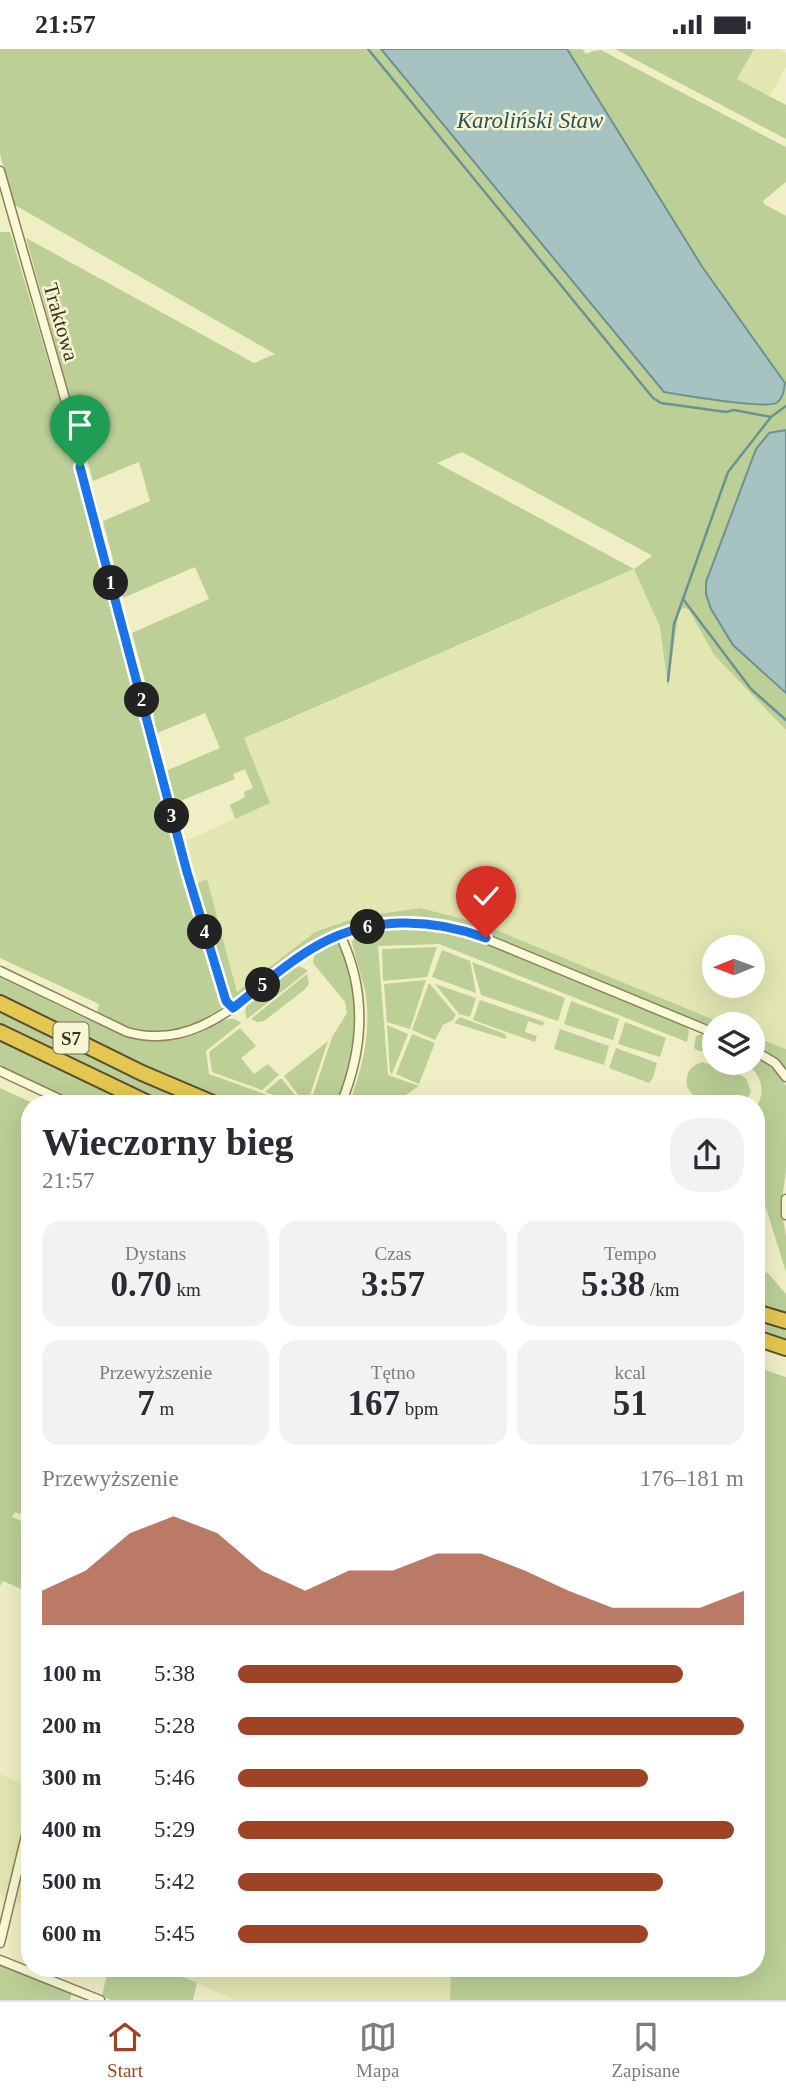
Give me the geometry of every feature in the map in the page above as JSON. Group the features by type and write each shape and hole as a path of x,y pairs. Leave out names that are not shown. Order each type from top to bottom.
{"highway":[{"name":"S7","path":"0,1003 142,1073 194,1095"},
{"name":"S7","path":"0,1032 131,1095"},
{"path":"765,1315 786,1321"},
{"path":"765,1341 786,1348"}],"street":[{"name":"Traktowa","path":"0,171 74,430 80,467 187,872 224,997 233,1008"},
{"path":"0,971 127,1031 142,1035 171,1036 190,1032 213,1022 321,943 376,925 401,922 459,929 702,1028"},
{"path":"340,935 354,971 361,1015 357,1059 344,1095"},
{"path":"765,1057 775,1063 786,1077"},
{"path":"0,1071 51,1095"},
{"path":"786,1199 786,1216"},
{"path":"0,1941 21,1856"},
{"path":"0,1960 21,1968"},
{"path":"42,1977 100,2000"}],"green space":[{"path":"0,49 381,49 664,392 774,404 783,393 785,383 703,268 567,49 582,49 586,54 601,50 786,147 786,182 763,201 786,216 786,430 769,433 756,449 706,582 706,594 733,644 786,693 786,730 714,655 689,610 685,608 681,609 678,617 668,688 660,627 634,569 244,738 270,803 235,819 230,805 245,797 244,792 253,788 245,769 233,774 235,779 175,803 166,771 220,748 205,713 155,734 154,714 132,633 209,599 195,567 123,598 103,521 150,501 139,462 93,481 26,238 254,363 275,354 13,204 0,154","holes":["462,452 652,556 634,569 437,463"]},
{"path":"615,49 754,49 737,79 786,105 786,139"},
{"path":"754,49 777,49 786,53 786,66 770,96 737,79"},
{"path":"0,232 10,232 59,398 187,897 222,1004 220,1013 172,1031 145,1031 115,1022 97,1014 99,1004 0,958"},
{"path":"635,569 660,627 667,685 678,617 684,608 689,610 714,655 786,730 786,1050 765,1041 765,1012 702,1012 702,1015 479,923 420,908 315,932 237,992 207,880 196,884 186,841 269,803 243,739"},
{"path":"207,879 237,992 315,932 359,917 420,908 479,923 702,1015 702,1023 476,931 455,925 411,920 368,924 327,937 307,947 238,999 232,1000 227,996 196,884"},
{"path":"400,926 426,927 472,937 686,1025 689,1031 687,1042 439,944 378,946 388,1075 419,1086 406,1095 352,1095 367,1034 367,1005 352,942 354,935"},
{"path":"331,943 340,945 353,990 356,1037 351,1068 341,1095 313,1095 332,1037 347,1013 345,1002 313,963 316,952"},
{"path":"437,947 427,977 383,981 382,949"},
{"path":"442,950 470,961 476,993 432,977"},
{"path":"472,962 565,998 558,1021 481,995"},
{"path":"295,966 308,971 247,1019 245,1011 248,1002"},
{"path":"307,974 309,984 304,990 264,1021 251,1019"},
{"path":"0,975 101,1025 122,1033 160,1040 182,1038 202,1032 224,1020 236,1020 241,1023 206,1051 209,1074 267,1095 210,1095 0,999"},
{"path":"426,980 410,1029 387,1022 384,984"},
{"path":"429,983 456,1015 453,1020 443,1025 435,1040 412,1030"},
{"path":"435,984 476,998 470,1017 459,1014"},
{"path":"480,1000 544,1022 543,1026 528,1021 525,1032 537,1036 535,1042 473,1020"},
{"path":"571,1001 619,1019 613,1040 564,1024"},
{"path":"0,1012 180,1095 147,1095 0,1027"},
{"path":"460,1017 505,1034 506,1039 454,1023"},
{"path":"625,1022 666,1038 660,1057 618,1044"},
{"path":"387,1025 408,1034 392,1074 390,1072"},
{"path":"240,1028 256,1046 241,1058 254,1074 268,1064 279,1075 262,1090 212,1072 209,1052"},
{"path":"560,1029 609,1046 604,1065 554,1049"},
{"path":"412,1034 435,1043 419,1084 396,1074"},
{"path":"702,1034 702,1051 694,1048 696,1036"},
{"path":"0,1040 114,1095 58,1095 0,1067"},
{"path":"328,1041 310,1095 298,1095 284,1076"},
{"path":"765,1041 786,1049 786,1070 765,1051"},
{"path":"616,1048 657,1063 649,1083 609,1068"},
{"path":"702,1062 702,1075 741,1075 746,1078 751,1092 749,1095 694,1095 687,1086 688,1074"},
{"path":"765,1063 775,1070 786,1086 786,1170 781,1207 786,1237 786,1272 765,1205 765,1095 761,1095 758,1076 765,1075"},
{"path":"282,1079 295,1095 274,1095 265,1092"},
{"path":"0,1088 21,1098 21,1514 15,1512 12,1517 21,1521 21,1589 3,1581 0,1586"},
{"path":"767,1272 786,1294 786,1315 765,1308"},
{"path":"765,1321 786,1327 786,1341 765,1335"},
{"path":"765,1370 786,1377 786,2000 450,2000 451,1977 765,1977"},
{"path":"0,1774 21,1783 21,1844 8,1898 0,1895"},
{"path":"21,1868 21,1904 13,1900"},
{"path":"0,1965 21,1973 21,1977 32,1977 72,1992 70,2000 0,2000"},
{"path":"106,1977 183,1977 197,1983 193,2000 111,2000 102,1996"},
{"path":"183,1977 451,1977 450,2000 235,2000"}],"water":[{"name":"Karoliński Staw","path":"381,49 567,49 703,268 785,383 780,399 776,403 756,404 664,392"},
{"path":"786,430 786,693 733,645 711,609 706,594 706,582 756,449 769,433"}],"waterway":[{"path":"368,49 653,398 661,403 726,412 734,410 771,417"},
{"path":"786,406 771,417 728,472 683,599 751,689 786,720"},
{"path":"668,681 674,624 683,599"}],"route":[{"path":"80,467 187,872 226,1001 233,1008 290,963 321,943 365,927 401,922 423,923 448,926 486,938"}]}
